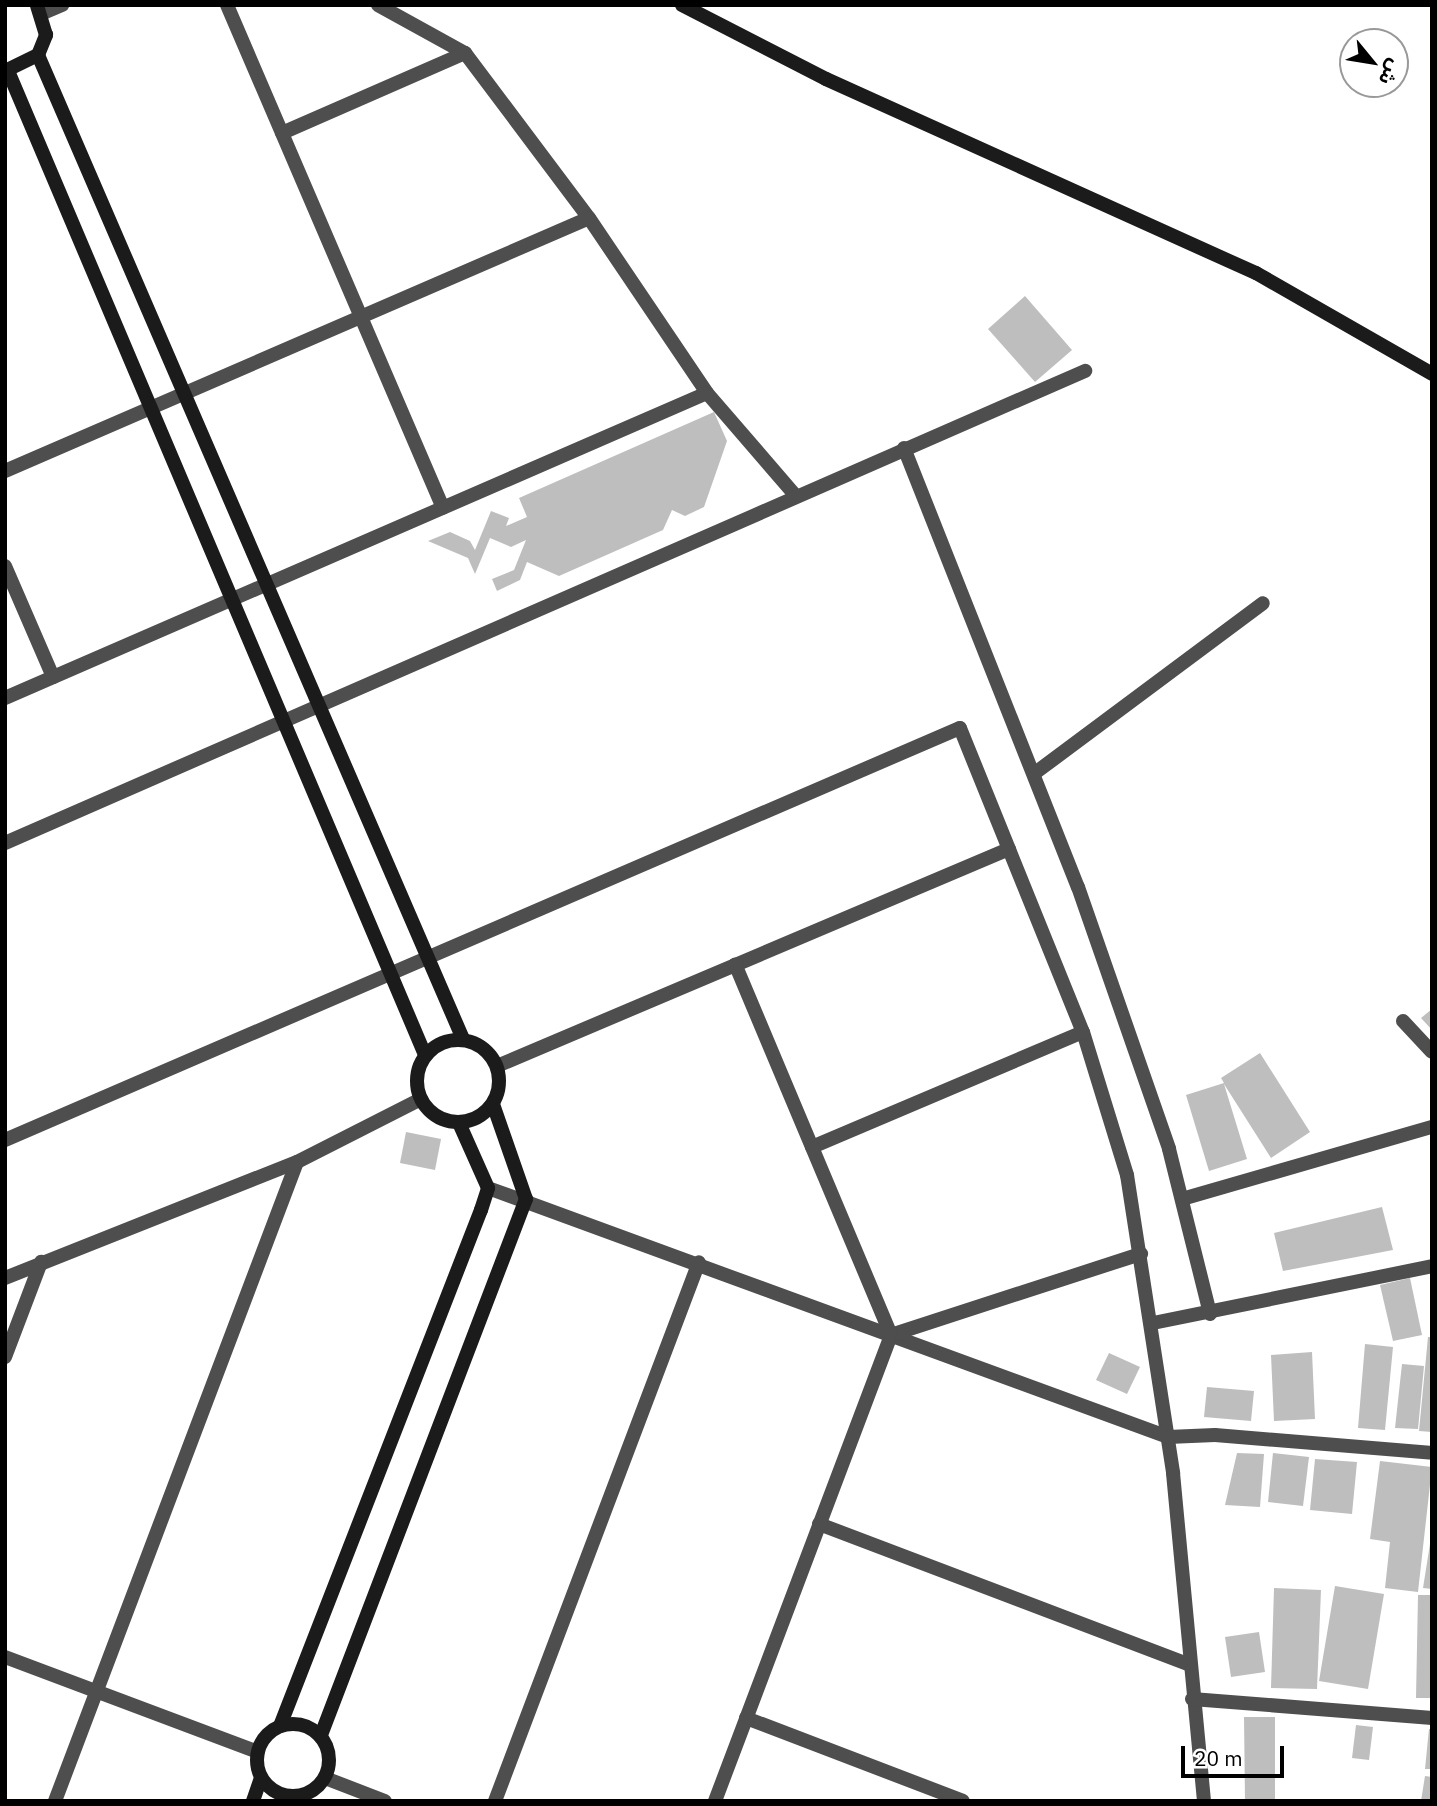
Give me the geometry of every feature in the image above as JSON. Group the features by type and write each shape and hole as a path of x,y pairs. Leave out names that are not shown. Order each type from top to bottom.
{"street":[{"path":"62,5 40,9 46,35 38,55 7,71 148,410 425,1055"},
{"path":"227,5 443,508"},
{"path":"377,5 465,53 589,218 707,393 796,496"},
{"path":"682,5 826,79 1256,273 1432,374"},
{"path":"282,133 465,53"},
{"path":"38,55 463,1039 484,1048 497,1066 494,1104 526,1199 321,1735"},
{"path":"5,471 589,218"},
{"path":"5,843 1085,371"},
{"path":"5,698 707,393"},
{"path":"904,448 1035,773 1182,1199 1210,1314"},
{"path":"5,566 53,677"},
{"path":"1035,773 1263,603"},
{"path":"5,1140 960,728 1083,1032 1127,1175 1153,1323 1168,1437 1188,1664 1204,1801"},
{"path":"497,1066 1009,849"},
{"path":"715,1801 891,1335 735,964"},
{"path":"1403,1021 1432,1052"},
{"path":"811,1147 1083,1032"},
{"path":"463,1039 425,1055 416,1076 421,1099 436,1116 459,1123 479,1118 494,1104"},
{"path":"5,1278 297,1162 421,1099"},
{"path":"253,1801 261,1778 258,1752 279,1726 488,1188 459,1123"},
{"path":"1182,1199 1432,1127"},
{"path":"55,1801 297,1162"},
{"path":"488,1188 526,1199 699,1262 1168,1437 1215,1434 1432,1453"},
{"path":"891,1335 1141,1254"},
{"path":"5,1357 41,1262"},
{"path":"495,1801 699,1262"},
{"path":"1153,1323 1210,1314 1432,1266"},
{"path":"819,1524 1188,1664"},
{"path":"5,1657 258,1752"},
{"path":"1192,1699 1432,1718"},
{"path":"746,1718 963,1801"},
{"path":"261,1778 270,1789 296,1799 325,1778 330,1764 321,1735 309,1726 279,1726"},
{"path":"325,1778 385,1801"}],"building":[{"path":"1025,296 1072,350 1035,382 988,329"},
{"path":"714,412 727,441 704,507 685,516 672,510 663,530 559,576 527,562 520,580 497,591 492,579 514,570 526,540 511,547 490,538 475,574 468,558 428,541 450,532 470,541 475,550 491,511 509,518 506,526 527,517 519,498"},
{"path":"1432,1009 1432,1030 1421,1018"},
{"path":"1260,1053 1310,1132 1271,1158 1224,1084 1247,1159 1209,1171 1186,1095 1224,1083 1221,1078"},
{"path":"406,1132 441,1139 435,1170 400,1163"},
{"path":"1382,1207 1393,1250 1283,1271 1274,1233"},
{"path":"1410,1278 1422,1335 1393,1341 1380,1285"},
{"path":"1428,1337 1432,1337 1432,1432 1419,1431"},
{"path":"1365,1344 1393,1347 1385,1430 1358,1428"},
{"path":"1312,1352 1315,1419 1274,1421 1271,1355"},
{"path":"1109,1353 1140,1367 1127,1394 1096,1380"},
{"path":"1402,1364 1424,1366 1418,1429 1395,1428"},
{"path":"1207,1387 1254,1391 1251,1421 1204,1417"},
{"path":"1237,1453 1264,1454 1260,1507 1225,1505"},
{"path":"1273,1453 1309,1457 1303,1506 1268,1502"},
{"path":"1315,1459 1357,1462 1352,1514 1310,1510"},
{"path":"1380,1461 1432,1467 1418,1592 1385,1588 1390,1542 1370,1539"},
{"path":"1432,1544 1432,1589 1423,1588"},
{"path":"1335,1586 1384,1594 1368,1689 1319,1681"},
{"path":"1274,1588 1321,1590 1317,1689 1271,1688"},
{"path":"1418,1595 1432,1595 1432,1698 1416,1698"},
{"path":"1259,1632 1265,1672 1231,1677 1225,1637"},
{"path":"1244,1717 1275,1717 1275,1801 1245,1801"},
{"path":"1356,1725 1373,1727 1369,1760 1352,1758"},
{"path":"1429,1729 1432,1729 1432,1769 1425,1769"},
{"path":"1425,1776 1432,1777 1432,1801 1421,1801"}]}
